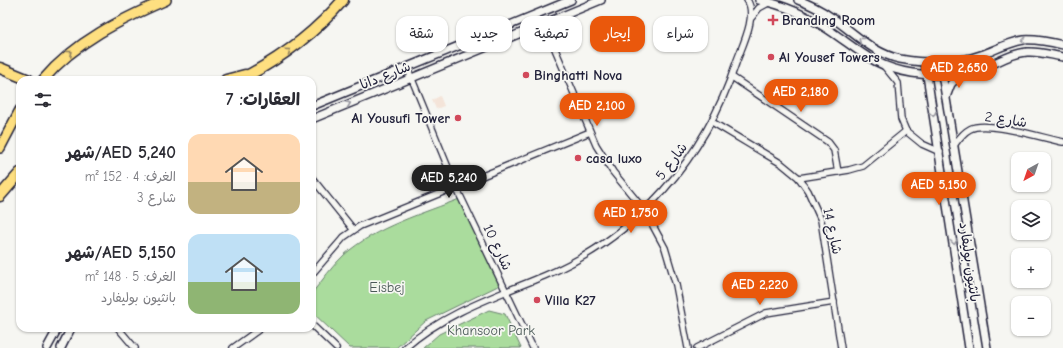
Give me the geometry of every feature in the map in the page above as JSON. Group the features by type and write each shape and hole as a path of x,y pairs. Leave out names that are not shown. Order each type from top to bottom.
{"highway":[{"path":"247,76 291,49 323,21 343,0"},
{"path":"0,68 19,76"},
{"path":"240,76 255,72"},
{"path":"0,196 16,178"}],"main road":[{"path":"47,76 67,55 86,40 129,16 166,0"},
{"path":"0,148 16,118"}],"street":[{"name":"شارع دانا","path":"316,104 571,0"},
{"name":"شارع دانا","path":"561,16 601,0"},
{"path":"746,0 750,6 751,19"},
{"path":"759,0 770,2 810,19 829,30 858,52 883,66 905,72 927,75 962,73 989,65 1014,54 1026,52 1039,52 1063,57"},
{"path":"798,0 831,17 862,41 886,55 925,62 940,62 970,58 1010,43 1024,40 1038,40 1063,45"},
{"name":"شارع 5","path":"405,348 429,328 467,308 544,276 584,256 621,231 645,211 680,171 712,122 732,77 751,19 759,8 770,2"},
{"name":"شارع دانا","path":"316,117 520,33"},
{"path":"556,52 590,132 613,172 645,211 659,234 673,273 688,348"},
{"name":"بانثيون بوليفارد","path":"925,62 970,347"},
{"name":"بانثيون بوليفارد","path":"940,62 987,348"},
{"name":"شارع 10","path":"407,66 456,187 533,348"},
{"path":"883,66 898,83 901,119 906,132 922,144 940,152"},
{"path":"946,99 951,84 962,73"},
{"path":"732,77 828,142 834,150 838,172"},
{"name":"شارع 14","path":"712,122 782,164 799,178 816,205 821,220 841,348"},
{"name":"شارع 2","path":"953,147 964,133 970,129 984,126 1063,142"},
{"path":"316,269 336,245 353,230 590,132"},
{"path":"799,178 856,168 870,162 906,132"},
{"path":"316,183 353,230"},
{"path":"697,348 766,313 834,302"},
{"path":"316,329 336,348"},
{"path":"47,348 56,332"},
{"path":"61,348 70,332"},
{"path":"121,332 135,348"},
{"path":"233,348 255,332"}],"shaded area":[{"path":"440,96 444,106 436,109 432,100"}],"green space":[{"name":"Eisbej","path":"462,198 502,284 426,321 396,348 350,348 316,316 316,288 340,259 356,245 370,236 416,215"},
{"name":"Khansoor Park","path":"489,310 505,314 521,348 423,348 439,334"}],"place":[{"name":"Branding Room","path":"773,20"},
{"name":"Al Yousef Towers","path":"771,57"},
{"name":"Binghatti Nova","path":"526,75"},
{"name":"Al Yousufi Tower","path":"458,118"},
{"name":"casa luxo","path":"578,158"},
{"name":"Villa K27","path":"537,300"}]}
